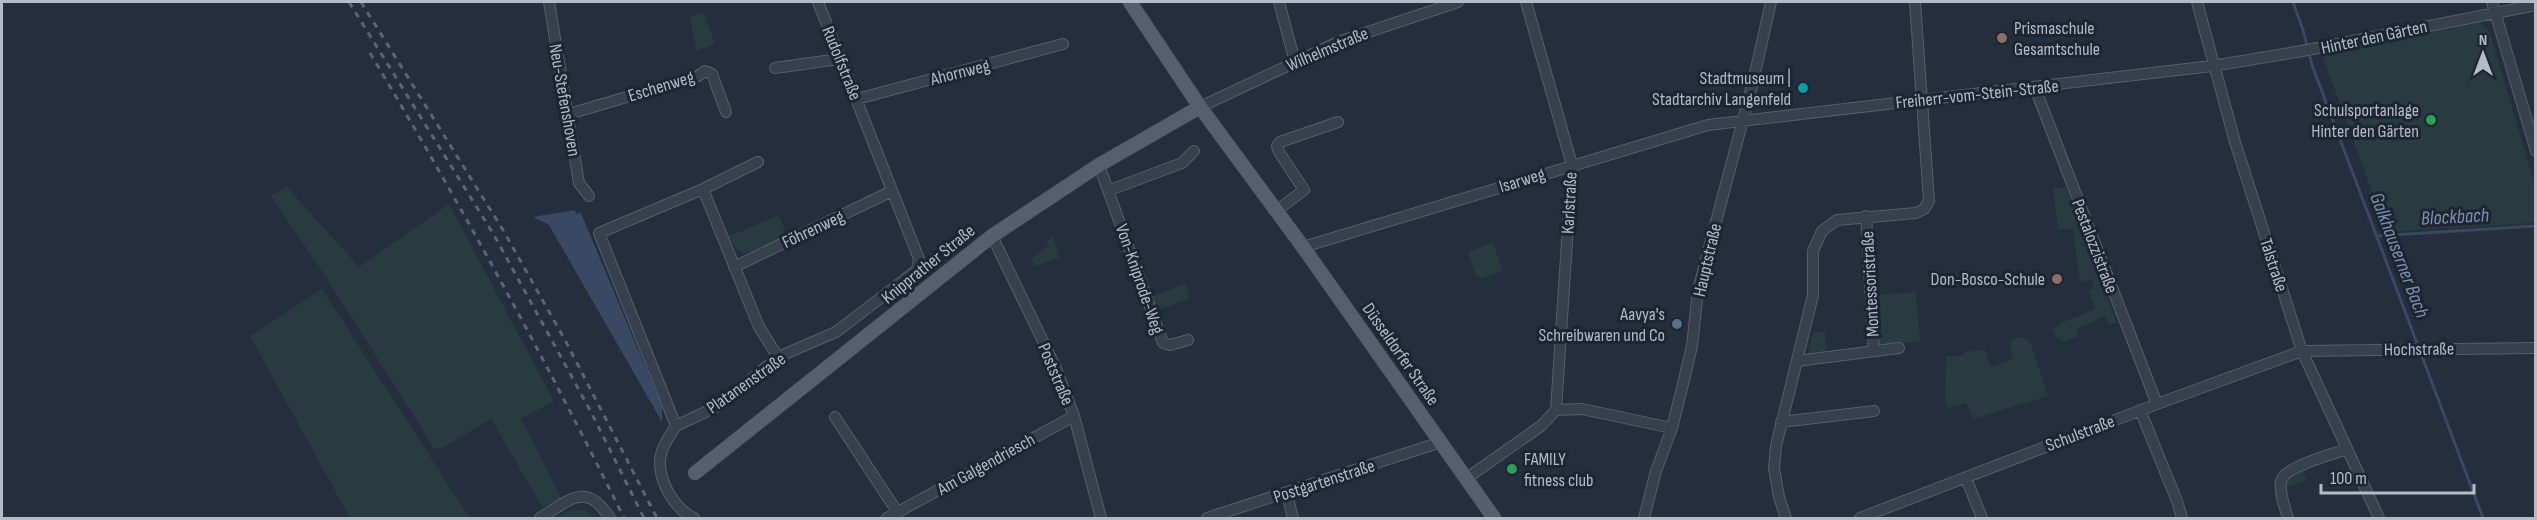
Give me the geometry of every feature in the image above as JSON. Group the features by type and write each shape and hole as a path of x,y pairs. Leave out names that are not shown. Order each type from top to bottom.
{"main road":[{"name":"Düsseldorfer Straße","path":"1130,2 1200,107 1303,247 1494,519"},
{"name":"Knipprather Straße","path":"695,473 992,236 1099,165 1200,107"}],"street":[{"name":"Neu-Stefenshoven","path":"549,2 579,183 589,196"},
{"name":"Rudolfstraße","path":"819,2 867,124"},
{"path":"1280,2 1295,62"},
{"name":"Wilhelmstraße","path":"1200,107 1338,42 1458,2"},
{"name":"Karlstraße","path":"1526,2 1572,165 1556,410"},
{"name":"Hauptstraße","path":"1644,519 1656,471 1672,428 1692,346 1698,290 1771,2"},
{"path":"1915,2 1922,101"},
{"name":"Talstraße","path":"2197,2 2212,66 2302,351 2379,519"},
{"name":"Hinter den Gärten","path":"2212,66 2316,49 2494,7 2535,5"},
{"path":"2494,7 2535,151"},
{"name":"Ahornweg","path":"857,99 1063,44"},
{"path":"775,68 840,58"},
{"name":"Freiherr-vom-Stein-Straße","path":"1742,119 1765,120 2212,66"},
{"name":"Eschenweg","path":"569,114 698,76 705,71 711,74 726,112"},
{"name":"Pestalozzistraße","path":"2035,88 2157,404"},
{"name":"Montessoristraße","path":"1786,519 1774,468 1781,422 1813,295 1812,260 1818,237 1837,220 1916,213 1924,209 1929,201 1922,101"},
{"name":"Isarweg","path":"1303,247 1708,125 1742,119"},
{"path":"1276,211 1304,190 1277,146 1280,142 1338,122"},
{"name":"Platanenstraße","path":"676,426 720,405 778,357 836,333 917,270 919,259 867,124"},
{"path":"1110,190 1182,163 1194,151"},
{"path":"694,519 682,512 664,482 659,464 664,444 676,426 599,233 703,189 758,162"},
{"name":"Von-Kniprode-Weg","path":"1099,165 1110,190 1162,344 1170,345 1188,340"},
{"path":"703,189 759,327 778,357"},
{"name":"Föhrenweg","path":"734,267 892,191"},
{"name":"Montessoristraße","path":"1866,216 1874,351"},
{"name":"Poststraße","path":"992,236 1055,366 1074,416 1101,519"},
{"name":"Montessoristraße","path":"1797,361 1899,348"},
{"name":"Hochstraße","path":"2302,351 2535,348"},
{"name":"Schulstraße","path":"1860,519 2140,410 2302,351"},
{"path":"1467,478 1541,426 1556,410 1582,409 1672,428"},
{"path":"2140,410 2177,501 2182,519"},
{"path":"1781,422 1874,411"},
{"name":"Am Galgendriesch","path":"887,519 1074,416"},
{"path":"835,417 898,513"},
{"name":"Postgartenstraße","path":"1207,519 1441,442"},
{"path":"2288,519 2280,485 2281,478 2289,470 2347,449"},
{"path":"1966,478 1982,519"},
{"path":"1287,494 1293,519"},
{"path":"540,519 571,499 582,495 595,499 610,519"}],"green space":[{"path":"704,13 715,44 696,51 690,16"},
{"name":"Schulsportanlage Hinter den Gärten","path":"2479,23 2489,30 2535,186 2535,223 2387,232 2322,55"},
{"path":"287,187 359,267 449,204 554,401 521,419 561,498 543,508 491,419 442,448 434,448 326,277 271,196"},
{"path":"2066,187 2117,323 2109,325 2105,316 2076,329 2078,336 2064,341 2056,337 2051,329 2095,309 2088,291 2094,288 2091,279 2080,282 2073,229 2058,229 2053,188"},
{"path":"779,215 787,237 747,253 740,252 736,248 730,236"},
{"path":"1053,237 1059,258 1036,266 1030,259 1049,246 1046,242"},
{"path":"1493,243 1503,271 1481,278 1476,276 1468,252"},
{"path":"1186,284 1190,299 1156,310 1151,296"},
{"path":"322,289 470,518 350,518 250,336"},
{"path":"1916,292 1920,341 1878,346 1876,295"},
{"path":"1825,331 1826,353 1808,355 1813,332"},
{"path":"2022,337 2030,342 2048,396 1973,419 1967,403 1948,408 1945,399 1946,356 1985,350 1991,367 2012,359 2010,344 2013,339"},
{"path":"2303,470 2306,480 2286,487 2285,483 2292,474"},
{"path":"571,510 585,510 594,518 557,518"}],"water":[{"path":"575,210 576,214 581,213 662,407 662,422 549,225 533,217"}],"waterway":[{"name":"Galkhauserner Bach","path":"2293,2 2312,65 2483,518"},
{"name":"Blockbach","path":"2376,236 2536,226"}],"railway":[{"path":"349,2 494,235 590,410 644,518"},
{"path":"361,2 503,230 565,340 657,518"},
{"path":"370,53 502,283 624,518"}],"place":[{"name":"Prismaschule Gesamtschule","path":"2002,38"},
{"name":"Stadtmuseum | Stadtarchiv Langenfeld","path":"1803,88"},
{"name":"Schulsportanlage Hinter den Gärten","path":"2431,120"},
{"name":"Don-Bosco-Schule","path":"2057,279"},
{"name":"Aavya's Schreibwaren und Co","path":"1677,324"},
{"name":"FAMILY fitness club","path":"1512,469"}]}
